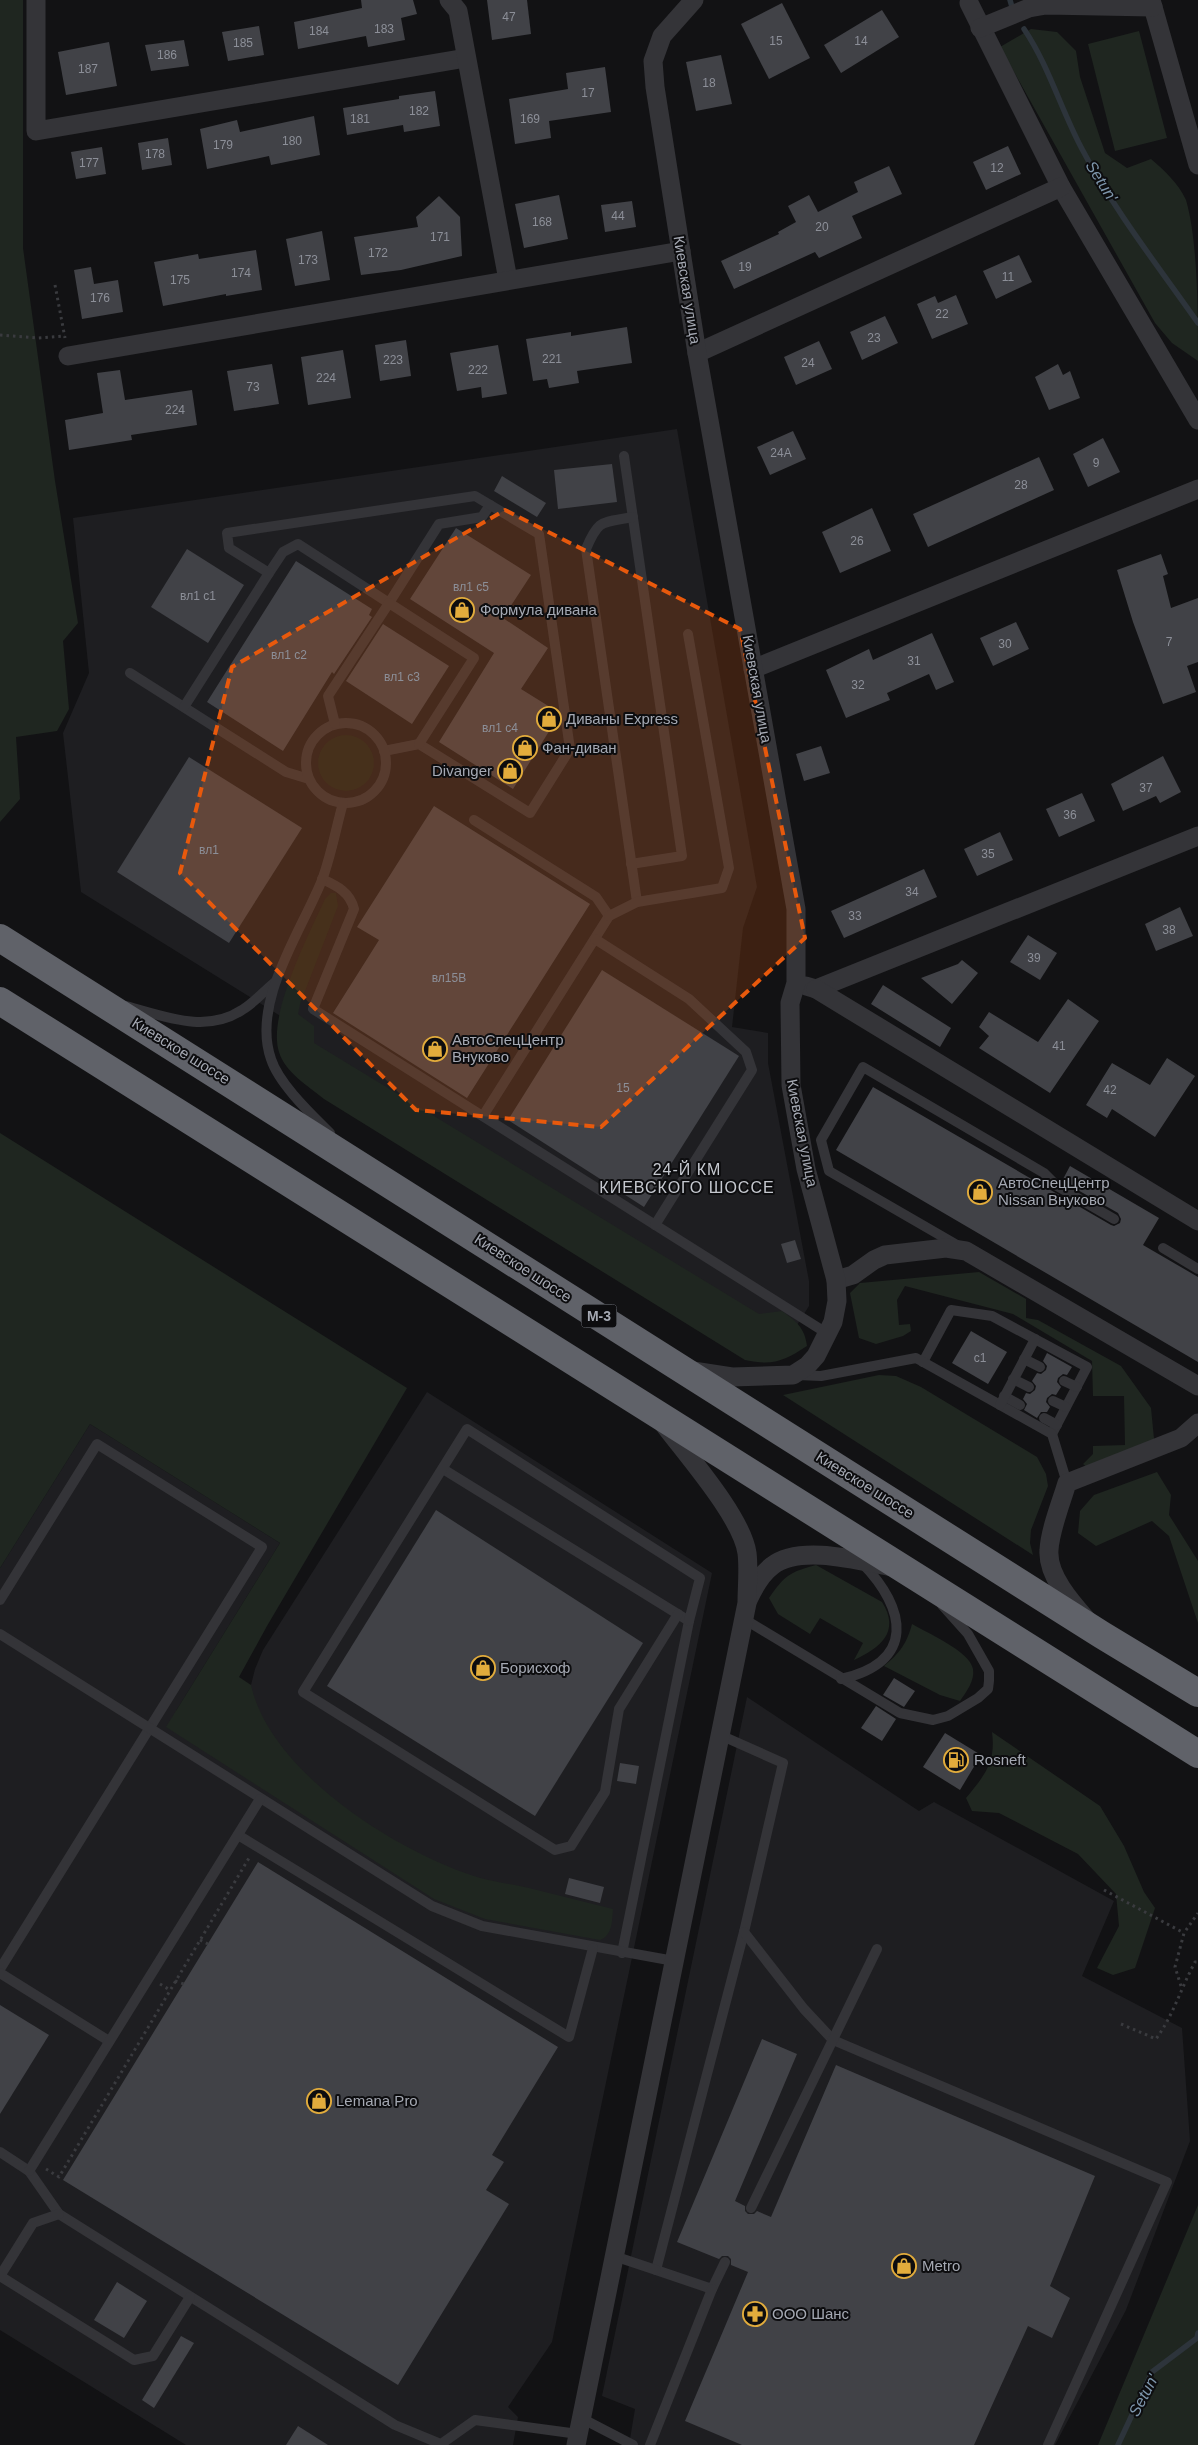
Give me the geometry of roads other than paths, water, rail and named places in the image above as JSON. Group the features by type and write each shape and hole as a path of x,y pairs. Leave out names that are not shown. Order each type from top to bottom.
{"highway":[{"name":"Киевское шоссе","path":"0,938 1102,1635 1198,1693"},
{"path":"0,1002 1198,1754"}],"street":[{"path":"36,0 36,131 466,58"},
{"path":"449,0 458,11 508,280"},
{"name":"Киевская улица","path":"694,0 662,36 653,61 655,87 697,353 796,909 796,983 790,1003 791,1085 806,1169 836,1280 837,1301 833,1322 828,1334 807,1366 793,1375"},
{"path":"969,3 1061,187 1198,420"},
{"path":"980,28 1029,8 1046,5 1152,3 1198,165"},
{"path":"697,353 1061,187"},
{"path":"68,356 681,251"},
{"path":"754,669 1198,489"},
{"path":"816,989 1198,836"},
{"path":"796,983 816,989 1198,1221"},
{"path":"836,1280 853,1275 874,1260 885,1256 946,1248 966,1251 1198,1386"},
{"path":"682,1369 732,1377 793,1375"},
{"path":"657,1414 728,1510 737,1526 747,1553 745,1611"},
{"path":"1102,1635 1082,1614 1058,1581 1050,1562 1049,1550 1066,1482 1181,1438 1198,1423"},
{"path":"579,2432 745,1611 753,1588 766,1570 781,1560 808,1555 860,1561 911,1574"}],"lane":[{"path":"624,456 682,856 631,864"},
{"path":"269,573 229,548 227,533 475,496 538,534 570,749 530,813 419,744 384,751"},
{"path":"334,724 328,696 439,524 482,517 490,505"},
{"path":"633,517 600,523 594,529 586,548 637,902"},
{"path":"184,707 283,552 298,544 474,658 419,744"},
{"path":"483,1116 609,916 637,902 722,888 729,868 688,634"},
{"path":"130,673 286,772 309,779"},
{"path":"355,723 365,727 380,742 384,751 385,772 376,790 358,801 343,802 327,798 318,792 309,779 306,764 310,744 325,728 334,724 355,723"},
{"path":"343,802 322,879 275,982 266,1038 273,1066 291,1091 359,1164"},
{"path":"474,820 596,898 609,916"},
{"path":"322,879 340,888 352,899 354,909 313,1009 828,1334"},
{"path":"595,939 690,999 746,1052 752,1070 655,1225"},
{"path":"95,998 181,1020 202,1023 226,1018 244,1009 275,982"},
{"path":"966,1251 829,1171 821,1140 863,1067 1044,1173 1057,1186 1114,1220"},
{"path":"1163,1248 1198,1269"},
{"path":"923,1362 951,1310 992,1316 1087,1367 1054,1429"},
{"path":"1002,1401 1035,1339"},
{"path":"793,1375 821,1376 916,1358 1054,1429"},
{"path":"1024,1359 1040,1367"},
{"path":"1014,1379 1029,1387"},
{"path":"1064,1380 1077,1387"},
{"path":"1002,1401 1020,1405"},
{"path":"1053,1401 1066,1407"},
{"path":"1044,1418 1054,1429 1066,1482"},
{"path":"622,1953 688,1621 700,1578 467,1429 303,1692 555,1850 571,1846 605,1792 619,1708 678,1614"},
{"path":"0,1600 97,1444 262,1547 0,1971 109,2041"},
{"path":"443,1469 688,1621"},
{"path":"812,1512 871,1572 892,1603 897,1626 894,1644 880,1662 863,1674 841,1679"},
{"path":"745,1611 841,1679 900,1713 933,1720 948,1716 978,1698 988,1689 989,1671 968,1634 911,1574"},
{"path":"0,1634 432,1906 482,1926 593,1948 674,1961"},
{"path":"656,2270 744,1932 783,1763 720,1735"},
{"path":"29,2171 260,1799"},
{"path":"238,1835 569,2037 593,1948"},
{"path":"744,1932 804,2008 833,2040 1167,2182 1048,2445"},
{"path":"751,2208 877,1949"},
{"path":"0,2152 29,2171 59,2214 395,2426 441,2444 475,2420 579,2432 633,2445"},
{"path":"59,2214 33,2223 0,2276 134,2360 153,2356 190,2297"},
{"path":"614,2256 712,2289"},
{"path":"650,2445 712,2289 725,2262"}],"waterway":[{"name":"Setun'","path":"1010,0 1012,7"},
{"name":"Setun'","path":"1024,29 1041,58 1082,149 1108,194 1198,323"},
{"name":"Setun'","path":"1118,2445 1152,2372 1197,2338 1198,2333"}],"place":[{"name":"Формула дивана","path":"462,610"},
{"name":"Диваны Express","path":"549,719"},
{"name":"Фан-диван","path":"525,748"},
{"name":"Divanger","path":"510,771"},
{"name":"АвтоСпецЦентр Внуково","path":"435,1049"},
{"name":"АвтоСпецЦентр Nissan Внуково","path":"980,1192"},
{"name":"Борисхоф","path":"483,1668"},
{"name":"Rosneft","path":"956,1760"},
{"name":"Lemana Pro","path":"319,2101"},
{"name":"Metro","path":"904,2266"},
{"name":"ООО Шанс","path":"755,2314"}],"district":[{"name":"24-Й КМ КИЕВСКОГО ШОССЕ","path":"687,1178"}]}
